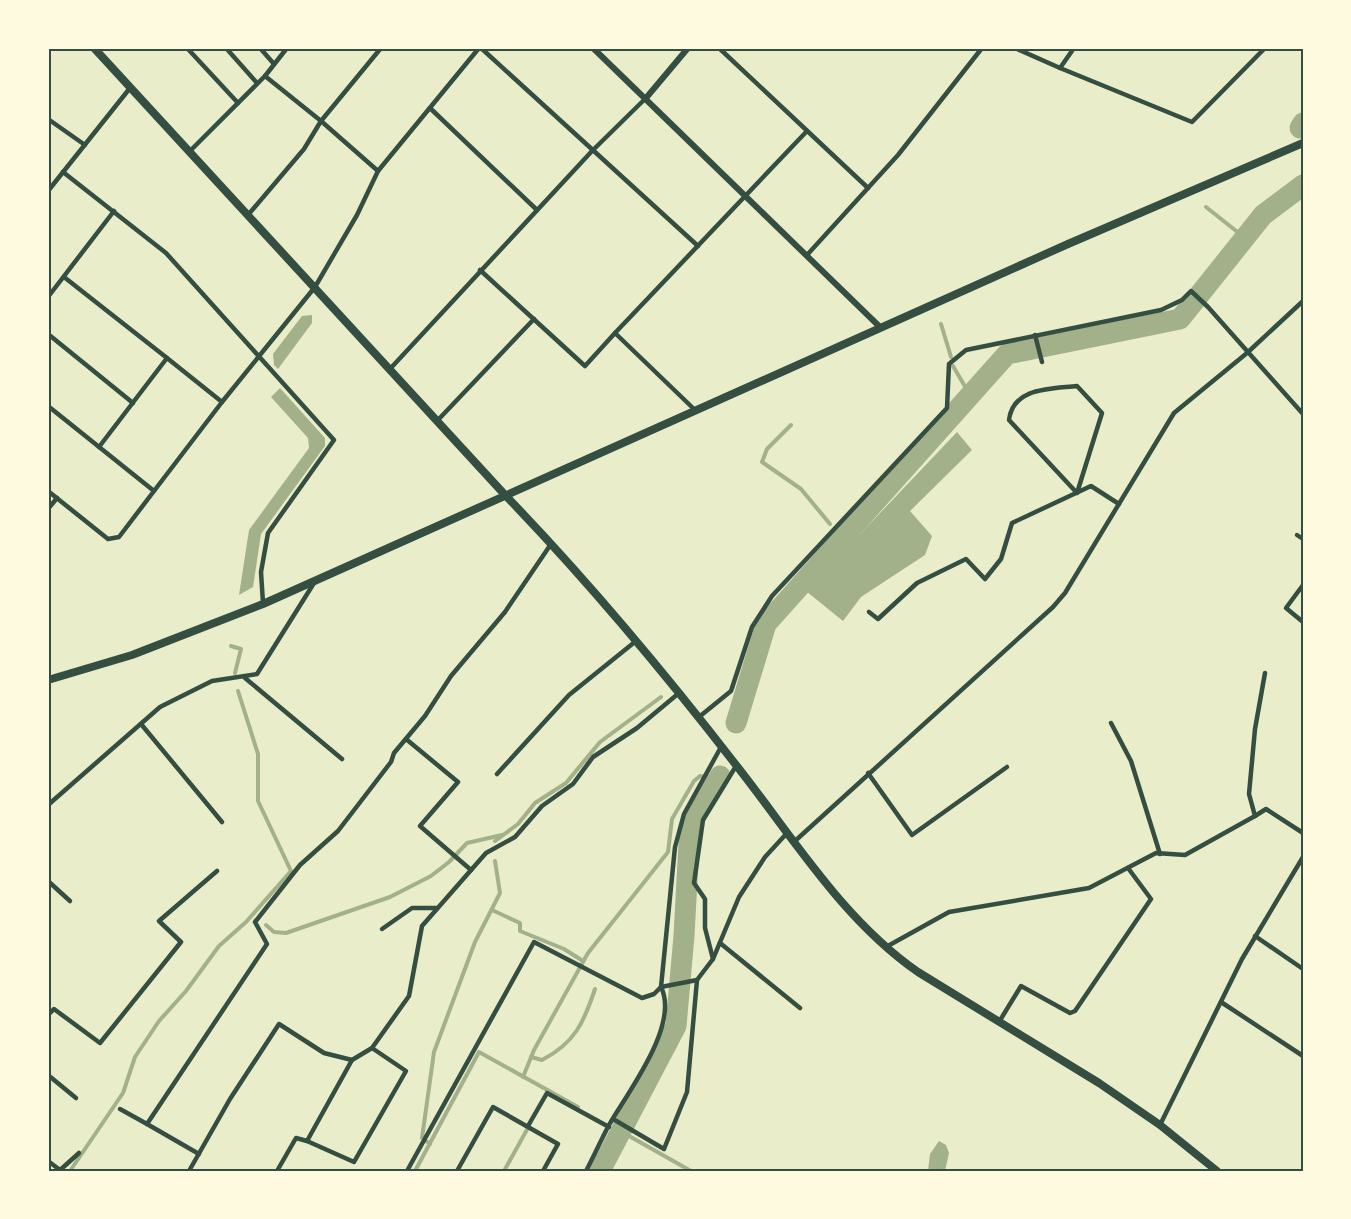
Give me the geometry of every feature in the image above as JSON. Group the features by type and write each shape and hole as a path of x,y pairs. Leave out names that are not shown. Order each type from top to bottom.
{"highway":[{"path":"48,680 178,639 263,604 881,328 1303,143"},
{"path":"506,496 636,641 722,746 854,916 885,948 918,972 1100,1083 1160,1125 1216,1171"}],"main road":[{"path":"96,49 506,496"}],"street":[{"path":"187,48 238,103"},
{"path":"226,48 257,83"},
{"path":"260,48 274,64"},
{"path":"189,152 265,76 287,48"},
{"path":"248,215 304,148 321,121 381,48"},
{"path":"48,491 108,539 119,537 222,402 315,287 357,215 378,171 480,48 698,246"},
{"path":"593,48 881,328"},
{"path":"389,370 592,150 646,98 688,48"},
{"path":"719,48 868,188"},
{"path":"807,255 898,155 982,48"},
{"path":"1015,48 1192,122 1264,48"},
{"path":"1060,68 1074,48"},
{"path":"265,76 378,171"},
{"path":"48,191 130,88"},
{"path":"431,109 537,210"},
{"path":"48,119 85,145"},
{"path":"480,270 585,366 807,131"},
{"path":"63,172 166,253 334,440 268,533 261,572 263,604"},
{"path":"48,297 114,212"},
{"path":"64,277 222,402"},
{"path":"699,718 730,691 752,627 772,596 947,408 949,364 966,350 1093,326 1161,310 1182,300 1191,291 1303,414"},
{"path":"795,841 1053,607 1065,593 1174,413 1247,353 1303,302"},
{"path":"437,422 534,319"},
{"path":"615,333 697,412"},
{"path":"48,334 133,403"},
{"path":"1036,337 1041,359"},
{"path":"99,447 167,358"},
{"path":"1077,386 1102,413 1077,493 1009,420 1010,409 1026,393 1077,386"},
{"path":"48,406 154,491"},
{"path":"869,612 878,619 917,583 966,559 985,579 1001,559 1012,523 1091,486 1119,504"},
{"path":"48,509 57,498"},
{"path":"1297,535 1303,538"},
{"path":"147,1124 267,944 255,922 300,865 338,831 425,716 451,676 505,612 551,544"},
{"path":"48,805 160,707 212,681 244,678 257,674 315,581"},
{"path":"1303,585 1286,608 1303,622"},
{"path":"498,774 569,694 636,641"},
{"path":"1255,816 1249,794 1254,729 1265,673"},
{"path":"244,678 342,759"},
{"path":"307,1141 352,1060 372,1048 409,996 422,926 486,853 515,837 542,806 573,784 593,757 637,728 679,693"},
{"path":"1111,723 1131,761 1161,854"},
{"path":"141,724 222,822"},
{"path":"406,739 458,782 420,826 471,870"},
{"path":"586,1171 613,1119 655,1048 666,1007 666,998 661,987 675,847 684,814 722,746"},
{"path":"713,959 705,928 705,899 694,883 703,820 736,765"},
{"path":"868,773 912,835 1006,767"},
{"path":"885,948 949,912 1089,888 1156,853 1185,855 1266,809 1303,833"},
{"path":"613,1119 664,1149 687,1092 697,980 713,959 740,897 765,857 788,831"},
{"path":"1160,1125 1255,936 1303,857"},
{"path":"999,1022 1021,986 1070,1013 1075,1011 1151,898 1128,868"},
{"path":"48,1015 54,1009 100,1043 181,942 159,921 217,871"},
{"path":"48,881 70,901"},
{"path":"382,929 412,908 437,908"},
{"path":"1255,936 1303,969"},
{"path":"407,1171 534,942 642,998 654,994 661,987 697,980"},
{"path":"720,943 800,1008"},
{"path":"1221,1002 1303,1056"},
{"path":"189,1171 230,1099 279,1024 324,1053 352,1060"},
{"path":"277,1171 296,1138 354,1161 406,1071 372,1048"},
{"path":"48,1076 76,1098"},
{"path":"528,1126 547,1092 609,1127"},
{"path":"457,1171 493,1107 558,1144 543,1171"},
{"path":"120,1109 199,1154"},
{"path":"48,1161 60,1170 79,1153"}],"shaded area":[{"path":"312,315 312,323 278,369 274,365 273,354 302,316"},
{"path":"280,388 325,438 325,446 261,534 253,587 239,595 249,530 309,448 308,438 271,397"},
{"path":"957,432 972,450 910,511 932,536 925,555 861,597 843,621 806,591"},
{"path":"939,1141 946,1145 949,1153 945,1171 928,1171 930,1154"}],"waterway":[{"path":"1300,128 1303,123"},
{"path":"736,723 766,624 1007,354 1180,319 1263,215 1303,185"},
{"path":"1206,207 1245,238"},
{"path":"941,324 951,357"},
{"path":"953,366 970,395"},
{"path":"791,425 767,449 762,462 801,489 830,524"},
{"path":"838,533 842,539"},
{"path":"231,646 241,649 235,673"},
{"path":"70,1171 123,1093 135,1057 159,1021 186,991 219,946 246,922 291,871 258,801 258,754 238,691"},
{"path":"495,841 518,824 535,803 566,783 600,742 661,697"},
{"path":"523,1077 534,1050 588,953 668,852 672,819 694,781 700,776 718,779"},
{"path":"600,1171 676,1026 690,825 720,776"},
{"path":"266,925 274,932 286,933 390,897 431,876 449,862 467,843 502,835"},
{"path":"430,1144 422,1138 434,1052 475,942 500,893 495,861"},
{"path":"492,910 520,923 520,931 564,949 583,961"},
{"path":"531,1057 542,1060 570,1039 587,1012 595,989"},
{"path":"415,1171 479,1052 578,1107"},
{"path":"504,1171 529,1126"},
{"path":"622,1132 691,1171"}]}
